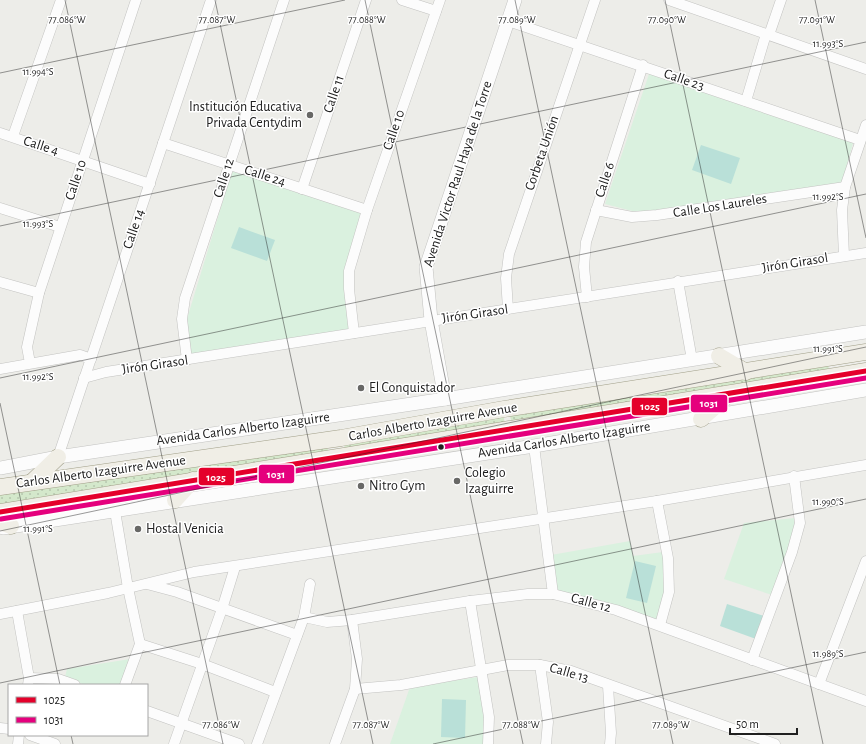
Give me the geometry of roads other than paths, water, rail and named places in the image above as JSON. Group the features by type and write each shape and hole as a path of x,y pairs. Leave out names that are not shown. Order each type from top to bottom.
{"main road":[{"name":"Carlos Alberto Izaguirre Avenue","path":"0,487 341,438 504,409 746,372 865,351"},
{"path":"719,356 746,372"},
{"path":"834,357 839,369 834,376"},
{"name":"Carlos Alberto Izaguirre Avenue","path":"0,512 866,371"},
{"path":"701,419 729,394"},
{"path":"341,438 337,443 336,450 340,455 345,457"},
{"path":"32,482 58,457"},
{"path":"175,500 193,480"}],"street":[{"path":"13,136 61,0"},
{"name":"Calle 10","path":"30,363 27,346 39,293 136,0"},
{"name":"Calle 14","path":"58,457 211,0"},
{"name":"Calle 12","path":"187,360 182,319 185,298 228,164 284,0"},
{"name":"Calle 11","path":"302,189 366,0"},
{"path":"402,0 436,11"},
{"name":"Calle 10","path":"354,333 348,289 349,271 367,210 440,0"},
{"name":"Avenida Victor Raul Haya de la Torre","path":"445,399 430,320 426,267 515,0"},
{"name":"Corbeta Unión","path":"508,309 506,278 509,254 595,0"},
{"path":"669,0 866,69"},
{"path":"746,101 767,34 781,0"},
{"name":"Calle 23","path":"508,21 643,65 860,140"},
{"name":"Calle 6","path":"587,296 584,267 586,242 643,65"},
{"path":"844,256 842,210 845,186 866,125"},
{"name":"Calle 4","path":"0,133 83,160"},
{"name":"Calle 24","path":"163,143 367,210"},
{"path":"83,160 150,184"},
{"name":"Calle Los Laureles","path":"596,210 632,217 657,215 845,186"},
{"path":"0,208 60,227"},
{"name":"Jirón Girasol","path":"84,378 106,372 430,320 866,253"},
{"path":"678,281 692,360"},
{"path":"0,282 39,293"},
{"name":"Avenida Carlos Alberto Izaguirre","path":"0,468 58,457 445,399 866,332"},
{"path":"0,369 80,355 91,359"},
{"name":"Avenida Carlos Alberto Izaguirre","path":"4,525 115,511 175,500 534,446 866,390"},
{"path":"534,446 553,594"},
{"path":"0,614 128,588 194,572 235,567 657,501 794,476 866,465 866,469"},
{"path":"752,660 792,552 800,523 794,476"},
{"path":"657,501 668,558 669,592 660,625"},
{"path":"115,511 128,588 140,644 125,684"},
{"path":"819,684 866,561"},
{"path":"174,744 222,609 235,567"},
{"path":"146,584 177,592 297,635"},
{"path":"257,744 304,617 310,584"},
{"name":"Calle 12","path":"304,617 327,622 352,620 470,601 528,594 553,594 616,610 660,625 866,701"},
{"path":"470,601 489,717 488,744"},
{"path":"17,611 29,681 58,679 72,684"},
{"path":"335,744 355,689 357,659 352,620"},
{"path":"140,644 202,664 275,692"},
{"name":"Calle 13","path":"355,689 401,685 508,665 540,665 571,671 608,686 775,744"},
{"path":"540,665 548,722 546,744"},
{"path":"608,686 611,733 610,744"},
{"path":"148,711 239,744"},
{"path":"33,736 55,744"}],"place":[{"name":"Institución Educativa Privada Centydim","path":"310,115"},
{"name":"El Conquistador","path":"361,388"},
{"name":"Colegio Izaguirre","path":"457,481"},
{"name":"Nitro Gym","path":"361,486"},
{"name":"Hostal Venicia","path":"138,529"}]}
